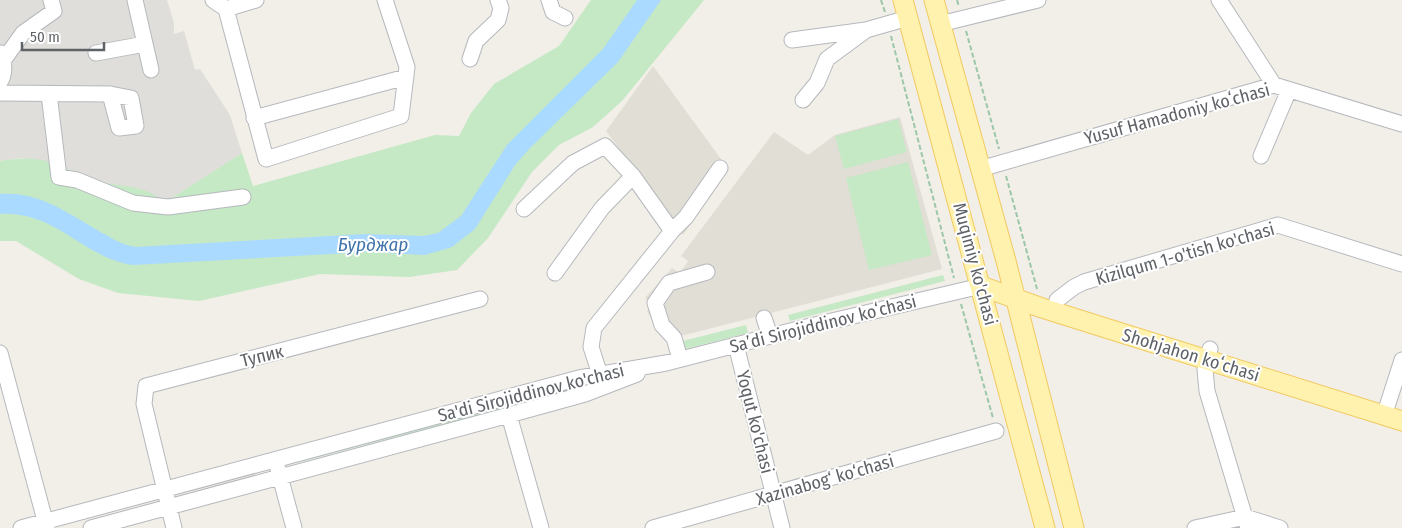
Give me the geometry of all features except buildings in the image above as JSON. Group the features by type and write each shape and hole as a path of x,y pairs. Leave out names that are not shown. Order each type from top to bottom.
{"main road":[{"name":"Muqimiy ko'chasi","path":"904,0 923,73 1003,285 1021,325 1074,528"},
{"name":"Muqimiy ko'chasi","path":"934,0 980,169 1003,285 1045,528"},
{"path":"923,73 931,78 940,78 947,74 951,65"},
{"name":"Shohjahon koʻchasi","path":"1003,285 1050,304 1394,413"},
{"path":"1021,325 1050,304"},
{"path":"1040,507 1044,498 1051,493 1060,494 1067,500"}],"street":[{"path":"0,82 3,77 2,56 24,33 54,11 51,0"},
{"path":"135,0 151,70"},
{"path":"256,0 219,4 266,159 401,116 407,67 385,0"},
{"path":"470,59 476,41 498,20 501,8 498,0"},
{"path":"548,0 553,12 566,18"},
{"path":"940,24 1038,0"},
{"path":"1219,0 1274,85"},
{"path":"792,40 866,30 908,18"},
{"path":"803,100 817,83 827,59 866,30"},
{"path":"96,53 145,44"},
{"path":"254,118 406,77"},
{"name":"Yusuf Hamadoniy koʻchasi","path":"980,169 1274,85 1402,124"},
{"path":"1261,156 1289,90"},
{"path":"0,93 110,94"},
{"path":"49,94 59,177 85,183 133,203 168,207 243,197"},
{"path":"524,209 573,163 605,146 633,176 672,231"},
{"path":"602,381 591,347 594,328 672,231 686,217 720,168"},
{"path":"555,273 602,208 633,176"},
{"name":"Kizilqum 1-o'tish ko'chasi","path":"1050,304 1084,282 1278,225 1402,264"},
{"path":"673,361 674,338 662,325 655,303 669,282 707,272"},
{"name":"Saʼdi Sirojiddinov koʻchasi","path":"673,361 958,291 1003,285"},
{"name":"Тупик","path":"164,490 144,404 146,386 480,299"},
{"path":"764,318 770,336"},
{"name":"Yoqut ko'chasi","path":"736,345 782,528"},
{"path":"0,355 46,525"},
{"path":"1209,355 1205,370 1207,391 1247,522"},
{"path":"1394,413 1402,360"},
{"name":"Sa'di Sirojiddinov ko'chasi","path":"91,528 509,416 602,381 673,361"},
{"name":"Sa'di Sirojiddinov ko'chasi","path":"21,528 46,525 276,459 579,378 602,381"},
{"path":"509,416 541,528"},
{"name":"Xazinabog‘ ko‘chasi","path":"653,528 996,431"},
{"path":"276,459 294,528"},
{"path":"164,490 174,528"},
{"path":"1196,528 1247,522 1280,528"}],"path":[{"path":"881,0 996,431"},
{"path":"964,312 969,312"}],"shaded area":[{"path":"0,0 167,0 174,23 174,34 184,31 195,70 200,69 230,115 242,153 164,203 21,158 0,161"},
{"path":"653,66 729,170 683,235 606,131"},
{"path":"900,117 942,269 669,339 647,312 651,302 645,298 672,268 680,273 688,261 681,256 774,132 808,155 835,135"}],"green space":[{"path":"591,0 704,0 622,101 593,127 559,145 532,172 488,238 457,270 409,277 320,274 199,301 118,293 79,279 16,241 0,241 0,161 25,158 50,162 96,181 150,192 164,203 242,153 253,186 435,135 459,136 471,113 494,84 559,46"},
{"path":"898,119 907,152 844,169 835,136"},
{"path":"908,162 932,255 869,270 846,178"},
{"path":"943,275 945,281 790,321 788,315"},
{"path":"746,325 748,333 681,350 679,342"},
{"path":"582,384 583,388 284,466 283,462"}],"water":[{"name":"Бурджар","path":"637,0 661,0 618,62 530,148 515,165 475,229 452,247 425,255 367,252 133,265 115,261 99,254 54,227 38,220 20,215 0,214 0,194 27,196 51,204 116,240 136,247 365,234 423,236 438,233 461,216 507,145 603,49"}]}
